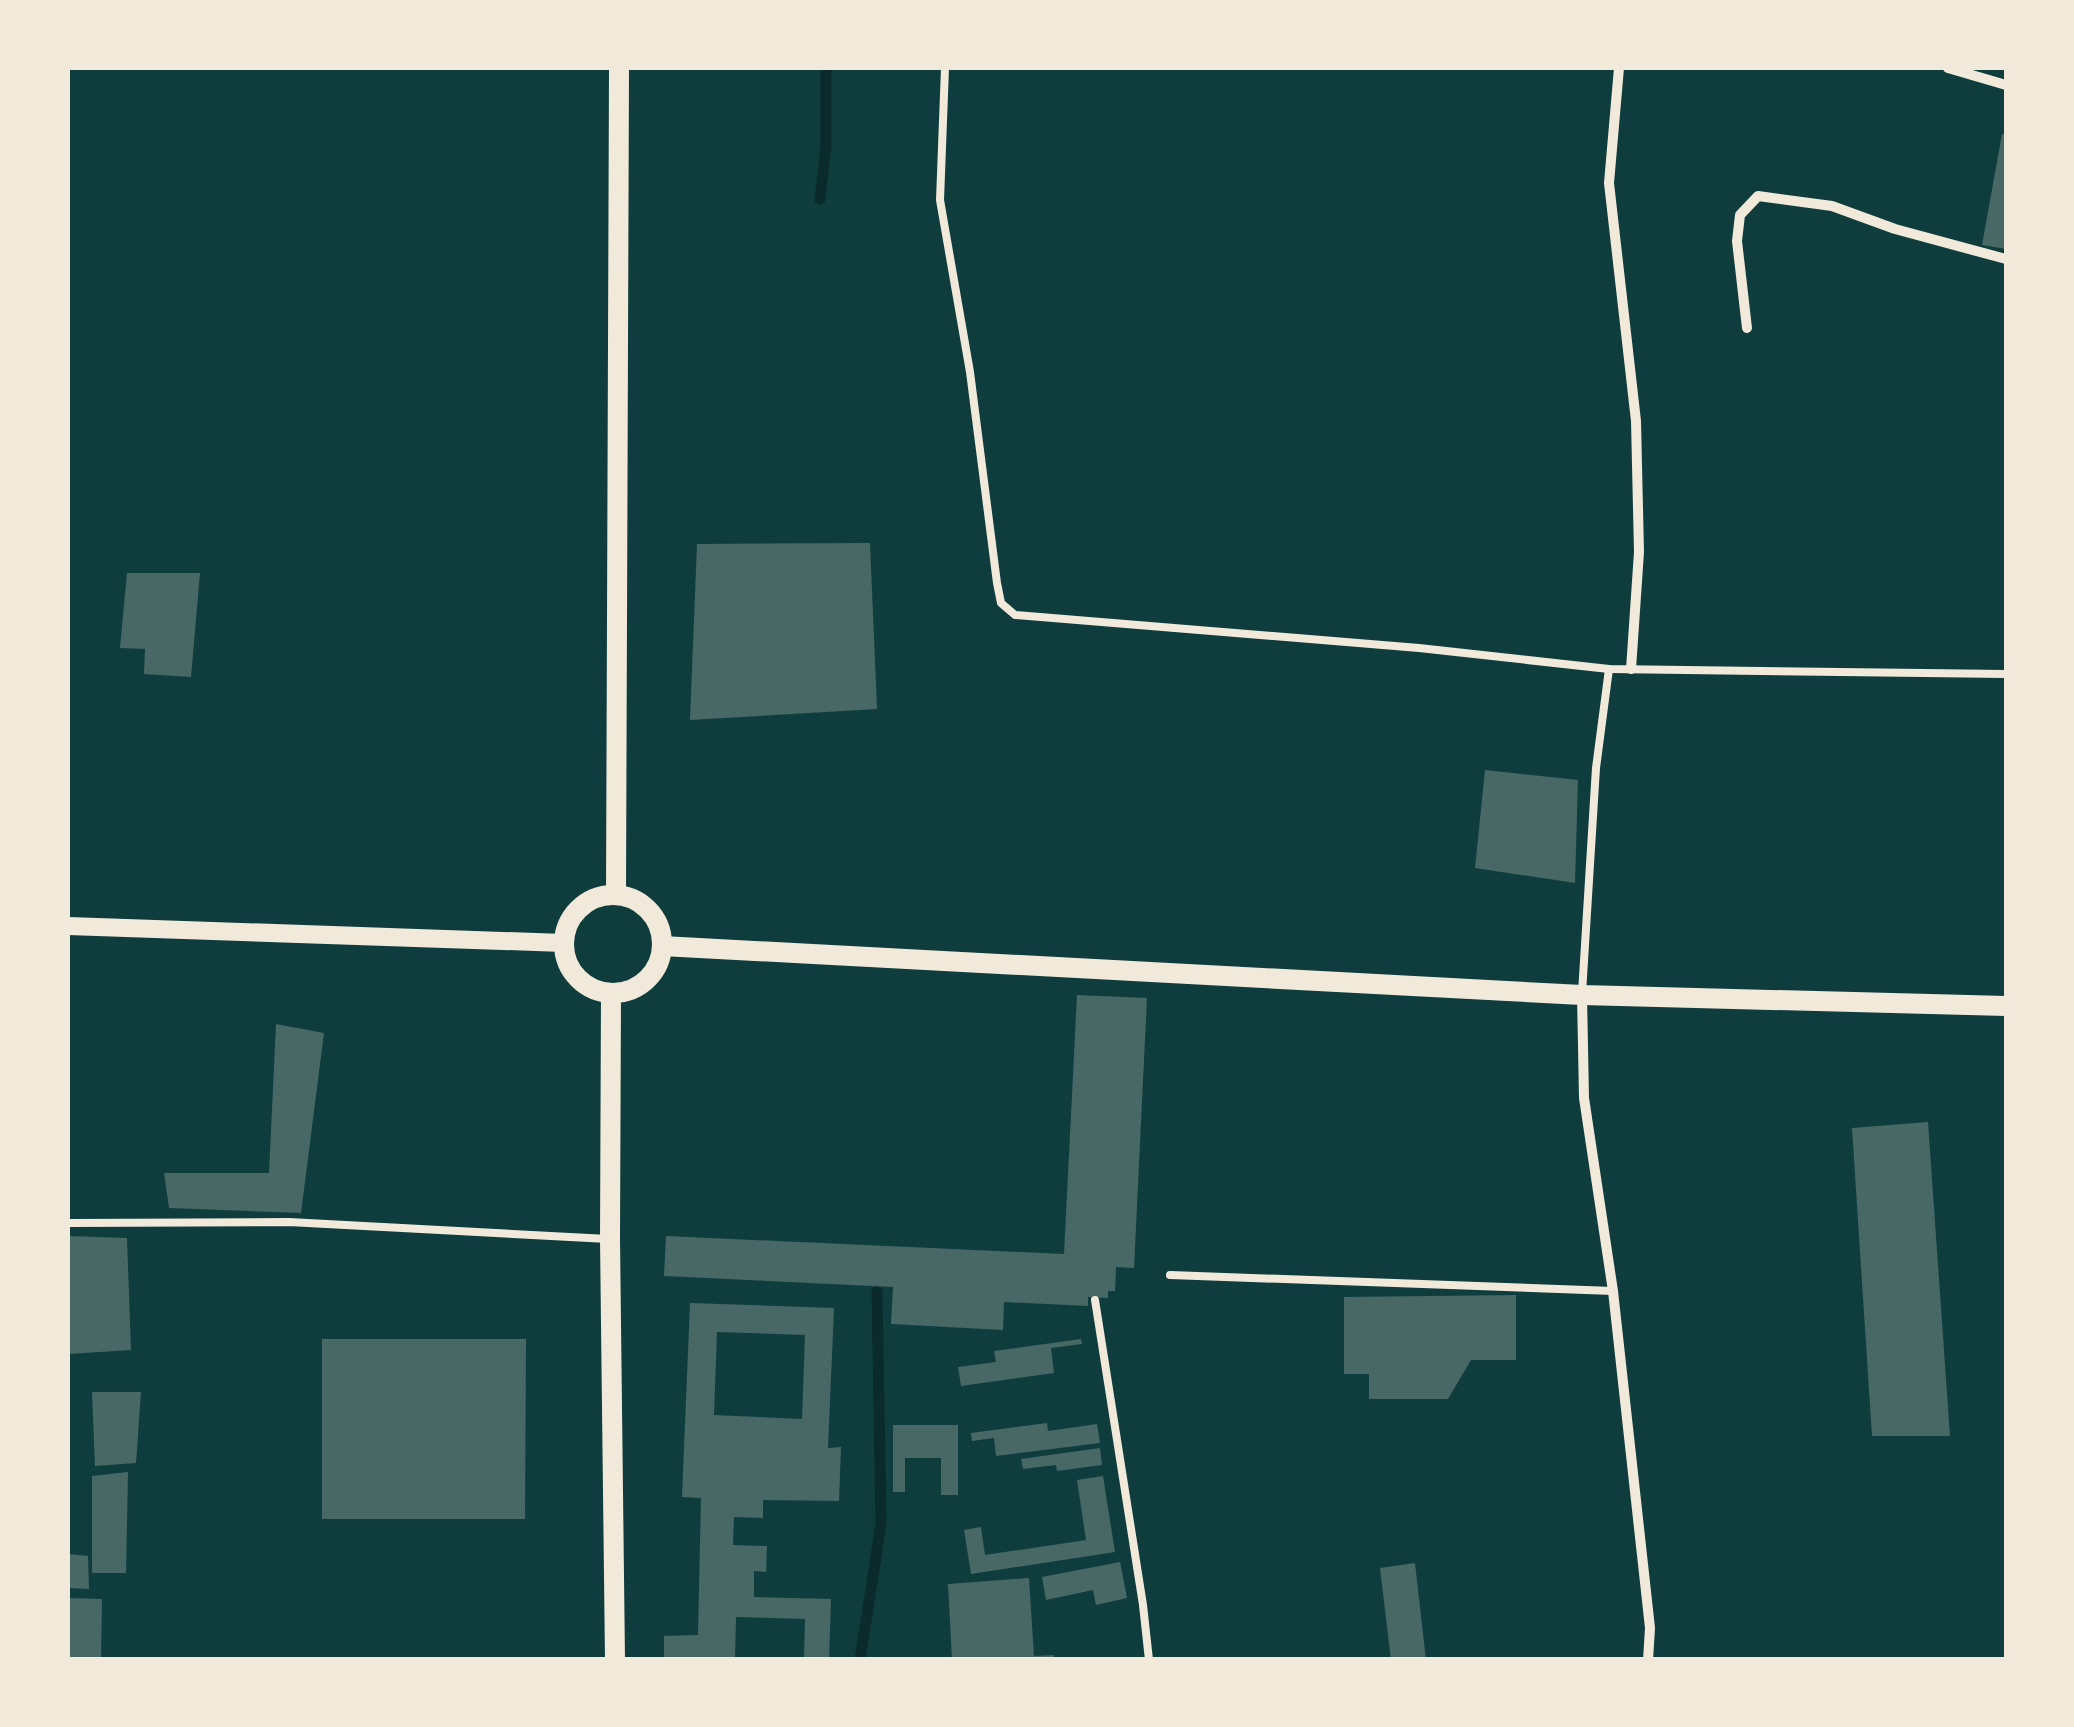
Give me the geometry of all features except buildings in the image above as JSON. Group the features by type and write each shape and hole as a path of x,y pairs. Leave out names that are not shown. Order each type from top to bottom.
{"main road":[{"path":"616,895 618,68"},
{"path":"616,895 631,898 654,917 662,946 659,961 640,985 627,991 599,992 570,968 564,943 572,918 580,908 590,900 616,895"},
{"path":"662,946 1582,995 2006,1006"},
{"path":"611,993 615,1660"}],"street":[{"path":"1619,68 1609,184 1636,421 1638,552 1631,668"},
{"path":"1948,68 2006,85"},
{"path":"1747,328 1737,241 1740,215 1758,196 1832,206 1895,229 2006,259"},
{"path":"68,926 564,943"},
{"path":"1582,995 1584,1098 1613,1291 1650,1628 1648,1660"}],"lane":[{"path":"945,68 940,200 970,372 997,583 1002,603 1016,615 1264,634 1609,668 2006,674"},
{"path":"1582,995 1596,768 1609,668"},
{"path":"68,1223 289,1222 610,1240"},
{"path":"1170,1276 1613,1291"},
{"path":"1095,1300 1149,1660"}],"waterway":[{"path":"820,199 826,146 826,68"},
{"path":"860,1660 881,1524 877,1292"}]}
